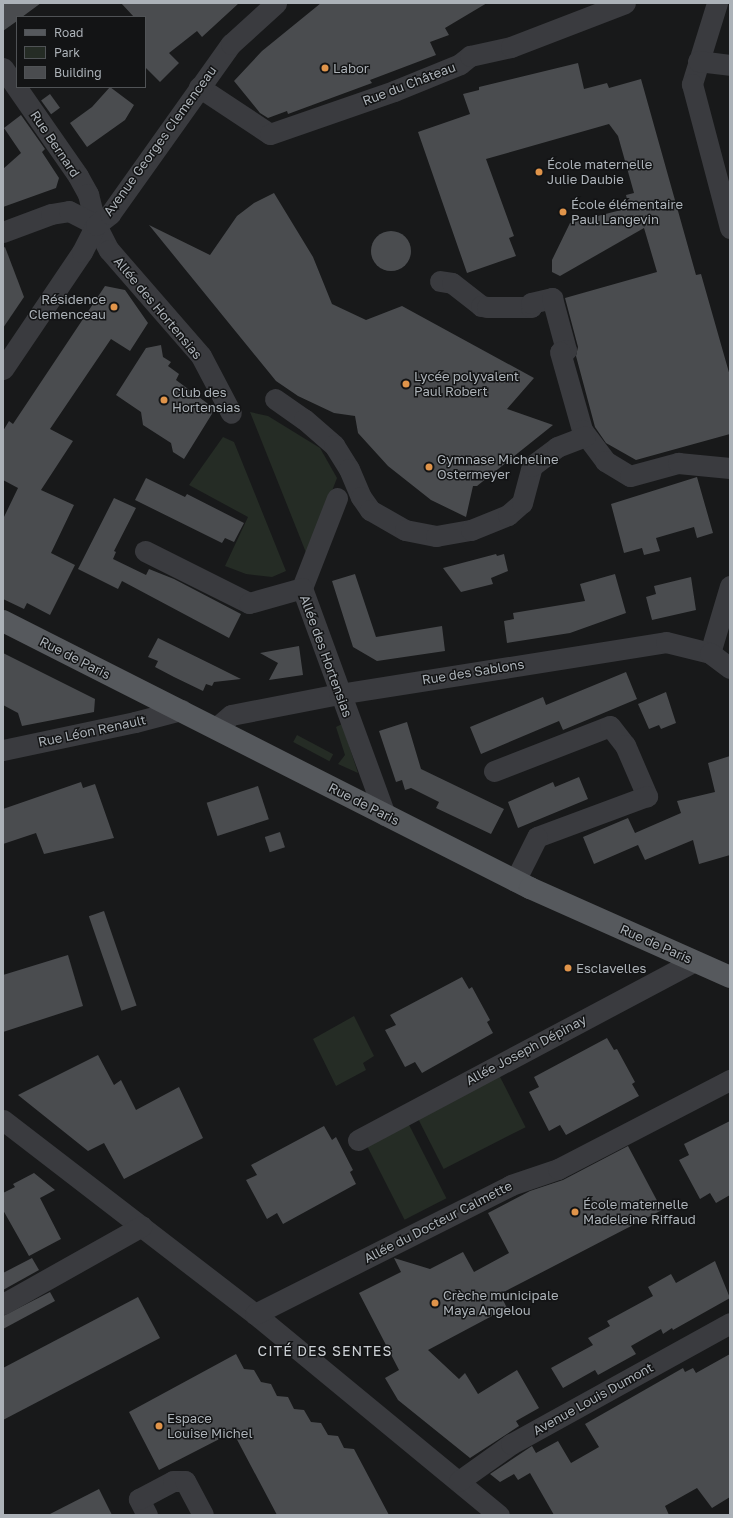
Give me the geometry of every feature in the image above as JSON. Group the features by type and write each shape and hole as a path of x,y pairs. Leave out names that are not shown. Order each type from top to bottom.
{"main road":[{"name":"Rue de Paris","path":"3,621 181,710 515,881 730,977"}],"street":[{"name":"Avenue Georges Clemenceau","path":"3,369 82,252 96,225 110,214 231,44 275,3"},
{"name":"Rue du Château","path":"199,87 270,134 401,88 460,64 470,56 511,47 625,3"},
{"path":"721,6 698,61 692,84 730,228"},
{"path":"698,61 730,65"},
{"name":"Rue Bernard","path":"3,68 16,87"},
{"name":"Rue Bernard","path":"17,88 78,176 88,194 96,225"},
{"path":"3,232 51,214 69,211 96,225"},
{"name":"Allée des Hortensias","path":"96,225 109,250 201,356 231,413"},
{"path":"440,281 452,283 481,306 487,307 531,307 531,303 552,298 566,350 560,352 584,436 605,461 630,476 678,463 730,468"},
{"path":"275,399 304,418 334,445 349,469 360,497 370,510 405,530 436,536 471,530 508,515 522,503 532,466 557,447 584,436"},
{"name":"Allée des Hortensias","path":"337,498 302,588 339,694 385,815"},
{"path":"145,551 250,603 302,588"},
{"path":"710,654 730,586"},
{"name":"Rue des Sablons","path":"216,728 231,715 339,694 666,642 710,654 730,668"},
{"name":"Rue Léon Renault","path":"3,750 135,722 181,710"},
{"path":"494,771 610,726 625,745 647,796 537,837 515,881"},
{"name":"Allée Joseph Dépinay","path":"358,1140 694,960"},
{"name":"Allée du Docteur Calmette","path":"254,1314 511,1185 558,1169 730,1080"},
{"path":"3,1120 254,1314 459,1481 489,1513"},
{"path":"3,1304 142,1226"},
{"name":"Avenue Louis Dumont","path":"459,1481 511,1444 730,1323"},
{"path":"147,1515 138,1499 173,1481 185,1481 203,1515"}],"green space":[{"path":"250,412 268,416 320,448 337,478 307,555"},
{"path":"223,437 234,442 286,571 272,577 246,574 225,566 248,517 189,485"},
{"path":"342,724 358,773 338,764 345,755 336,727"},
{"path":"297,735 333,754 329,761 293,742"},
{"path":"354,1016 374,1056 363,1063 366,1070 336,1086 313,1039"},
{"path":"497,1071 526,1127 444,1169 415,1113"},
{"path":"406,1119 446,1198 405,1220 364,1140"}],"building":[{"path":"3,3 41,3 23,16 16,16 16,22 3,31"},
{"path":"121,3 239,3 202,37 197,31 169,53 179,63 160,82 146,68 146,16 133,16"},
{"name":"Labor","path":"321,3 487,3 445,28 449,35 430,42 436,55 370,80 372,83 288,114 287,111 268,118 260,113 234,81 262,51"},
{"path":"578,63 584,89 607,83 609,88 641,79 696,275 701,274 730,376 730,434 636,460 606,443 595,427 576,356 578,347 565,298 657,272 644,228 560,276 552,272 552,260 570,223 629,208 626,195 634,193 618,136 609,124 486,159 514,236 509,238 516,256 467,273 418,132 470,114 463,94 479,90 479,87"},
{"path":"109,88 111,88 134,105 125,120 87,147 70,123 92,107"},
{"path":"50,94 60,108 51,114 41,100"},
{"path":"21,115 45,149 42,152 59,178 56,188 3,207 3,169 21,153 4,128"},
{"path":"274,193 313,257 332,304 366,320 402,306 534,378 507,409 553,425 477,486 473,486 466,517 431,500 388,466 358,433 355,416 334,413 298,396 276,381 149,225 210,255 237,216 254,203"},
{"path":"391,231 405,237 411,251 405,265 391,271 377,265 371,251 377,237"},
{"path":"5,247 24,297 3,328 3,248"},
{"path":"105,286 125,290 148,323 130,351 111,339 50,429 73,441 41,490 74,505 51,553 75,565 50,615 27,603 24,609 3,599 3,519 18,488 3,480 3,431 9,421 13,424"},
{"name":"Club des Hortensias","path":"161,345 163,357 171,362 168,366 179,374 176,380 215,409 184,459 173,452 171,443 143,425 141,412 116,395 146,348"},
{"path":"697,477 713,533 697,538 694,527 656,538 660,551 644,555 642,548 624,553 611,504"},
{"path":"146,478 185,497 187,494 244,523 234,542 225,538 222,543 135,500"},
{"path":"114,498 136,508 114,551 116,552 113,559 146,575 149,569 174,579 241,614 229,638 122,581 118,589 78,569"},
{"path":"496,554 497,556 504,554 508,571 491,578 493,584 461,592 443,568"},
{"path":"355,574 376,637 442,626 445,651 377,661 353,647 332,581"},
{"path":"615,574 626,613 570,633 507,643 504,621 514,619 513,613 585,601 580,584"},
{"path":"691,577 696,610 652,620 646,597 656,594 654,586"},
{"path":"158,638 241,679 214,682 212,686 206,684 203,691 174,677 155,667 158,661 148,657"},
{"path":"299,646 303,675 269,680 278,663 260,653"},
{"path":"3,653 95,699 94,712 22,726 18,713 3,705"},
{"path":"626,672 637,699 563,730 559,721 481,754 470,727 543,697 546,705"},
{"path":"666,692 676,723 661,729 659,725 649,729 638,704"},
{"path":"407,722 421,769 504,809 491,834 436,808 439,802 411,788 405,790 402,780 396,782 379,731"},
{"path":"730,756 730,855 699,864 693,840 645,860 638,845 594,864 583,837 628,818 635,833 681,813 677,801 715,792 708,763"},
{"path":"579,777 588,799 518,828 508,802 553,782 555,787"},
{"path":"81,782 83,788 95,784 114,838 44,854 36,833 3,844 3,809"},
{"path":"258,786 269,819 217,836 207,803"},
{"path":"280,832 285,847 270,852 265,837"},
{"path":"104,911 137,1006 121,1011 89,916"},
{"path":"68,955 83,1006 3,1032 3,975"},
{"path":"462,977 469,989 472,987 490,1020 487,1022 493,1033 422,1073 415,1062 405,1067 385,1030 396,1025 390,1015"},
{"path":"607,1038 614,1050 617,1049 635,1082 632,1084 639,1096 566,1135 560,1125 549,1131 529,1092 539,1087 534,1077"},
{"path":"98,1055 114,1085 121,1080 136,1110 179,1087 203,1138 124,1179 104,1143 88,1151 18,1095"},
{"path":"730,1121 730,1195 716,1203 710,1193 700,1199 679,1160 689,1155 684,1144"},
{"path":"324,1126 332,1140 336,1137 353,1170 350,1172 356,1184 283,1224 277,1213 267,1219 246,1180 257,1175 251,1165"},
{"path":"628,1146 662,1210 500,1294 507,1308 428,1350 459,1379 465,1373 478,1394 517,1370 539,1408 516,1421 519,1426 470,1458 398,1400 385,1378 399,1370 359,1293 401,1272 394,1258 430,1269 463,1252 474,1272 509,1253 488,1213 530,1191 563,1180"},
{"path":"34,1173 55,1190 40,1198 61,1239 29,1256 3,1210 3,1193 15,1187 13,1184"},
{"path":"32,1258 39,1270 3,1290 3,1273"},
{"path":"715,1261 730,1298 673,1330 672,1328 663,1334 661,1329 631,1346 636,1354 598,1375 595,1370 563,1388 551,1368 593,1345 588,1338 610,1326 607,1321 653,1296 648,1287 671,1274 676,1283"},
{"path":"50,1292 55,1301 3,1329 3,1316"},
{"path":"138,1297 160,1338 3,1420 3,1368"},
{"path":"236,1354 244,1369 254,1370 261,1382 271,1384 277,1396 288,1397 294,1409 304,1410 311,1422 321,1423 328,1435 338,1436 344,1448 354,1449 389,1515 277,1515 233,1432 159,1470 129,1412"},
{"path":"730,1354 730,1497 712,1508 697,1488 665,1506 669,1515 554,1515 530,1473 518,1480 514,1474 500,1482 490,1474 532,1446 536,1453 558,1441 571,1463 599,1447 585,1424 683,1368 685,1372 693,1368 696,1373"},
{"path":"99,1489 112,1515 48,1515"}],"place":[{"name":"Labor","path":"325,68"},
{"name":"École maternelle Julie Daubie","path":"539,172"},
{"name":"École élémentaire Paul Langevin","path":"563,212"},
{"name":"Résidence Clemenceau","path":"114,307"},
{"name":"Lycée polyvalent Paul Robert","path":"406,384"},
{"name":"Club des Hortensias","path":"164,400"},
{"name":"Gymnase Micheline Ostermeyer","path":"429,467"},
{"name":"Esclavelles","path":"568,968"},
{"name":"École maternelle Madeleine Riffaud","path":"575,1212"},
{"name":"Crèche municipale Maya Angelou","path":"435,1303"},
{"name":"Espace Louise Michel","path":"159,1426"}],"district":[{"name":"CITÉ DES SENTES","path":"325,1351"}]}
